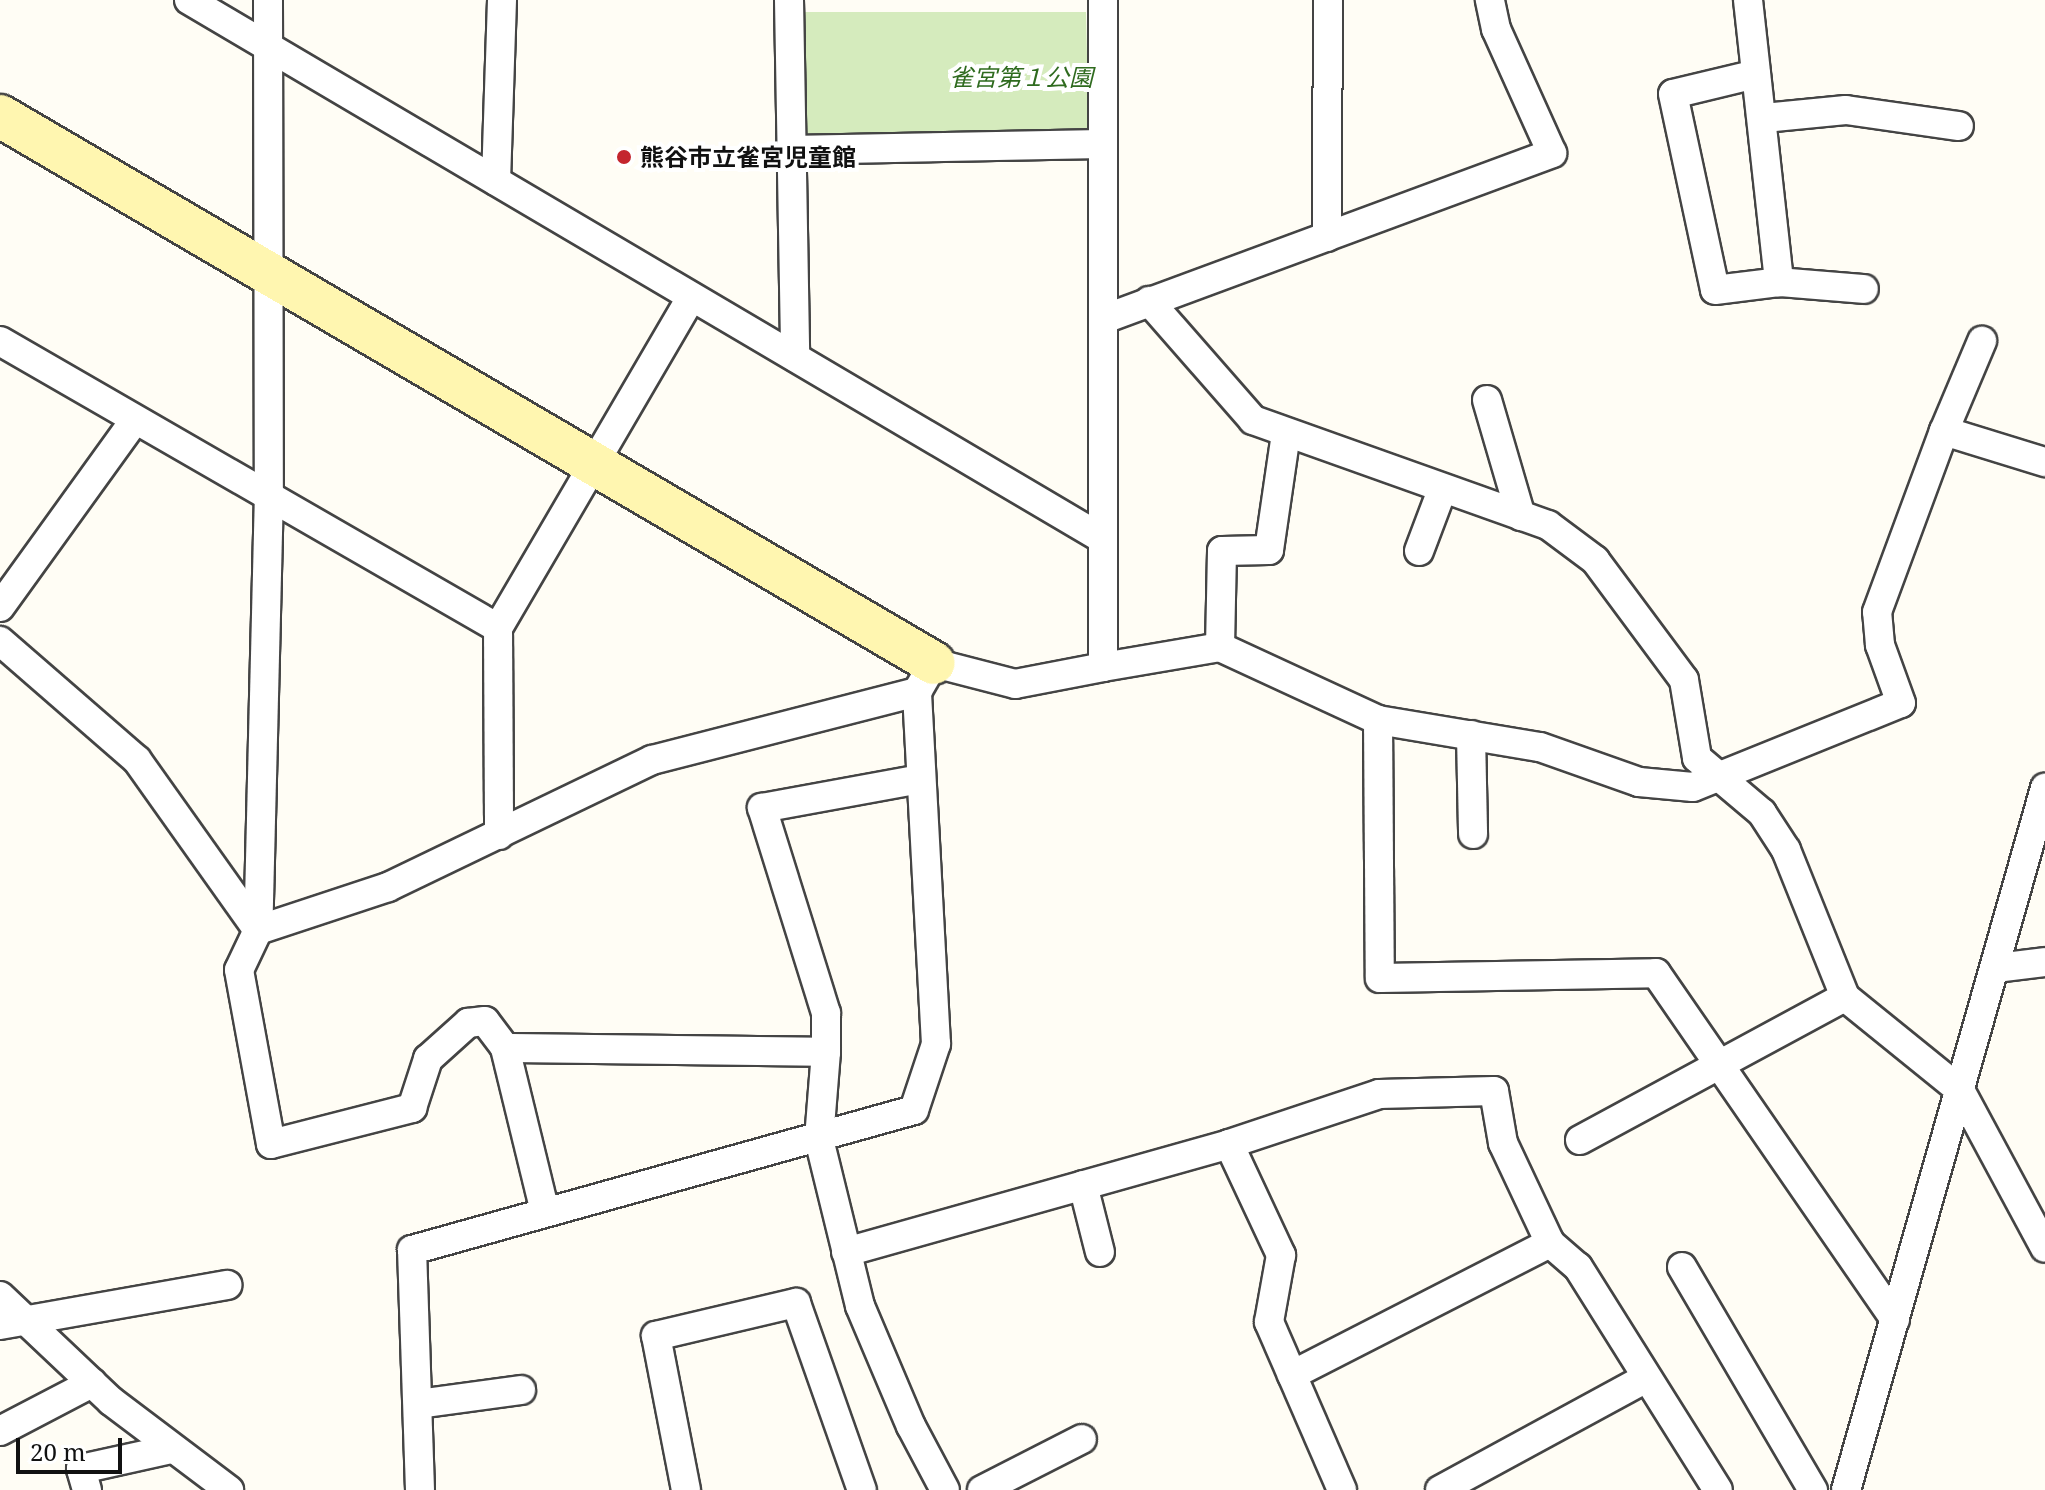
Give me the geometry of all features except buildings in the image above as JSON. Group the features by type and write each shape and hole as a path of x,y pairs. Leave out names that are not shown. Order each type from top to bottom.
{"street":[{"path":"189,0 268,44 690,299 795,357 1103,539"},
{"path":"268,0 266,273 269,492 258,930 239,970 271,1144 412,1108 428,1059 468,1023 485,1021 505,1048 545,1212"},
{"path":"496,181 502,0"},
{"path":"789,0 795,357"},
{"path":"1103,0 1103,667"},
{"path":"1327,237 1328,0"},
{"path":"1104,319 1552,153 1496,29 1490,0"},
{"path":"1748,0 1764,118 1779,282"},
{"path":"1756,74 1673,94 1715,290 1779,282 1864,289"},
{"path":"1764,118 1846,110 1959,126"},
{"path":"0,116 595,466 925,677"},
{"path":"790,150 1102,144"},
{"path":"499,835 498,628 690,299"},
{"path":"1149,301 1253,420 1442,490 1548,525 1595,560 1684,680 1697,758 1762,813 1786,850 1845,997 1960,1090 2045,1248"},
{"path":"0,341 134,421 269,492 498,628"},
{"path":"258,930 388,887 652,760 925,677 1015,684 1220,647 1378,720 1540,747 1639,782 1693,787 1901,703 1880,645 1877,612 1944,431 1982,341"},
{"path":"1487,400 1521,516"},
{"path":"0,607 134,421"},
{"path":"1944,431 2045,462"},
{"path":"1220,647 1222,551 1269,550 1286,434"},
{"path":"1419,551 1442,490"},
{"path":"0,641 137,760 258,930"},
{"path":"420,1490 412,1250 819,1139 914,1110 936,1044 920,779 925,677"},
{"path":"1378,720 1380,978 1656,973 1895,1319"},
{"path":"1471,735 1473,834"},
{"path":"920,779 762,808 826,1013 819,1139 860,1306 911,1426 945,1490"},
{"path":"1846,1490 2044,795"},
{"path":"1997,968 2045,962"},
{"path":"1580,1140 1720,1069 1845,997"},
{"path":"505,1048 826,1052"},
{"path":"846,1252 1229,1144 1379,1094 1494,1091 1503,1143 1550,1243 1578,1267 1718,1490"},
{"path":"1229,1144 1281,1255 1269,1322 1342,1490"},
{"path":"1083,1185 1100,1252"},
{"path":"1292,1375 1550,1243"},
{"path":"1682,1267 1813,1490"},
{"path":"13,1323 228,1285"},
{"path":"0,1296 13,1323 171,1449 229,1490"},
{"path":"686,1490 656,1336 796,1303 862,1490"},
{"path":"1440,1490 1646,1378"},
{"path":"0,1431 92,1383"},
{"path":"418,1404 521,1390"},
{"path":"982,1490 1082,1439"},
{"path":"87,1490 81,1469 171,1449"}],"green space":[{"name":"雀宮第１公園","path":"804,12 1086,12 1089,144 805,138"}],"place":[{"name":"熊谷市立雀宮児童館","path":"624,157"}]}
